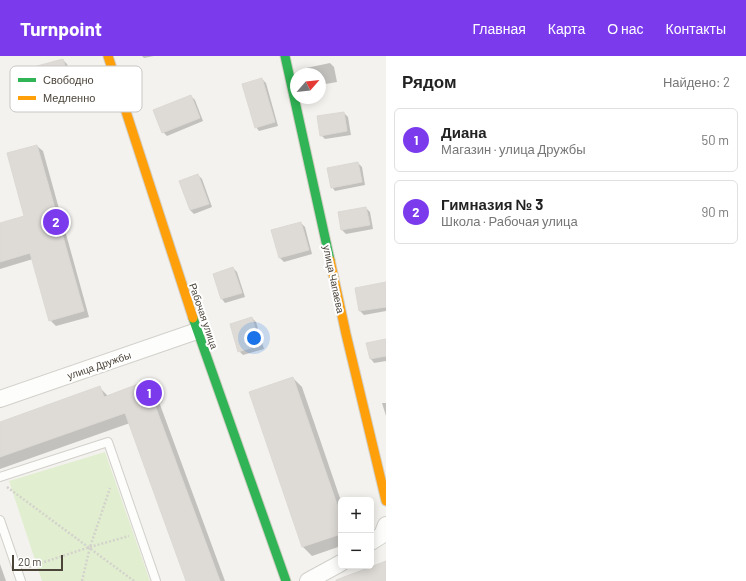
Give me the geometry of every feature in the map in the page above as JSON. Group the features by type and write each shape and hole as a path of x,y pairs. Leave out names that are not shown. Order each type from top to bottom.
{"street":[{"name":"Рабочая улица","path":"108,56 111,66"},
{"name":"улица Чапаева","path":"285,56 346,334 386,501"},
{"name":"Рабочая улица","path":"126,112 197,331 286,581"},
{"name":"улица Дружбы","path":"0,399 197,331"},
{"path":"374,540 382,535 386,525"},
{"path":"308,581 338,565"}],"lane":[{"path":"0,477 108,442 156,581"},
{"path":"0,520 21,581"}],"path":[{"path":"82,581 90,547 117,468"},
{"path":"6,486 134,581"},
{"path":"17,571 90,547 139,533"}],"green space":[{"path":"105,452 150,581 42,581 9,481"}],"building":[{"path":"63,59 65,66 37,66"},
{"path":"262,78 275,122 255,128 242,84"},
{"path":"191,95 200,118 162,133 153,110"},
{"path":"344,112 347,131 320,136 317,116"},
{"path":"37,145 84,311 49,321 30,253 0,262 0,223 24,216 7,153"},
{"path":"358,162 362,182 331,188 327,168"},
{"path":"198,174 209,204 190,210 179,181"},
{"path":"366,207 370,225 341,230 338,212"},
{"path":"301,222 309,250 279,258 271,230"},
{"path":"233,267 242,293 221,299 213,274"},
{"path":"386,282 386,307 359,311 355,288"},
{"path":"252,317 260,345 238,352 230,324"},
{"path":"386,339 386,356 370,359 366,343"},
{"path":"293,377 338,507 338,535 302,547 249,392"},
{"path":"146,381 220,581 186,581 125,413 0,457 0,422 100,386 104,397"},
{"path":"386,561 386,581 336,581 365,569 374,569 374,566"}],"traffic: fast":[{"path":"285,56 330,260"},
{"path":"193,318 286,581"}],"traffic: slow":[{"path":"108,56 111,66"},
{"path":"126,112 193,318"},
{"path":"330,260 386,501"}],"place":[{"name":"Гимназия № 3","path":"56,222"},
{"name":"Диана","path":"149,393"}]}
